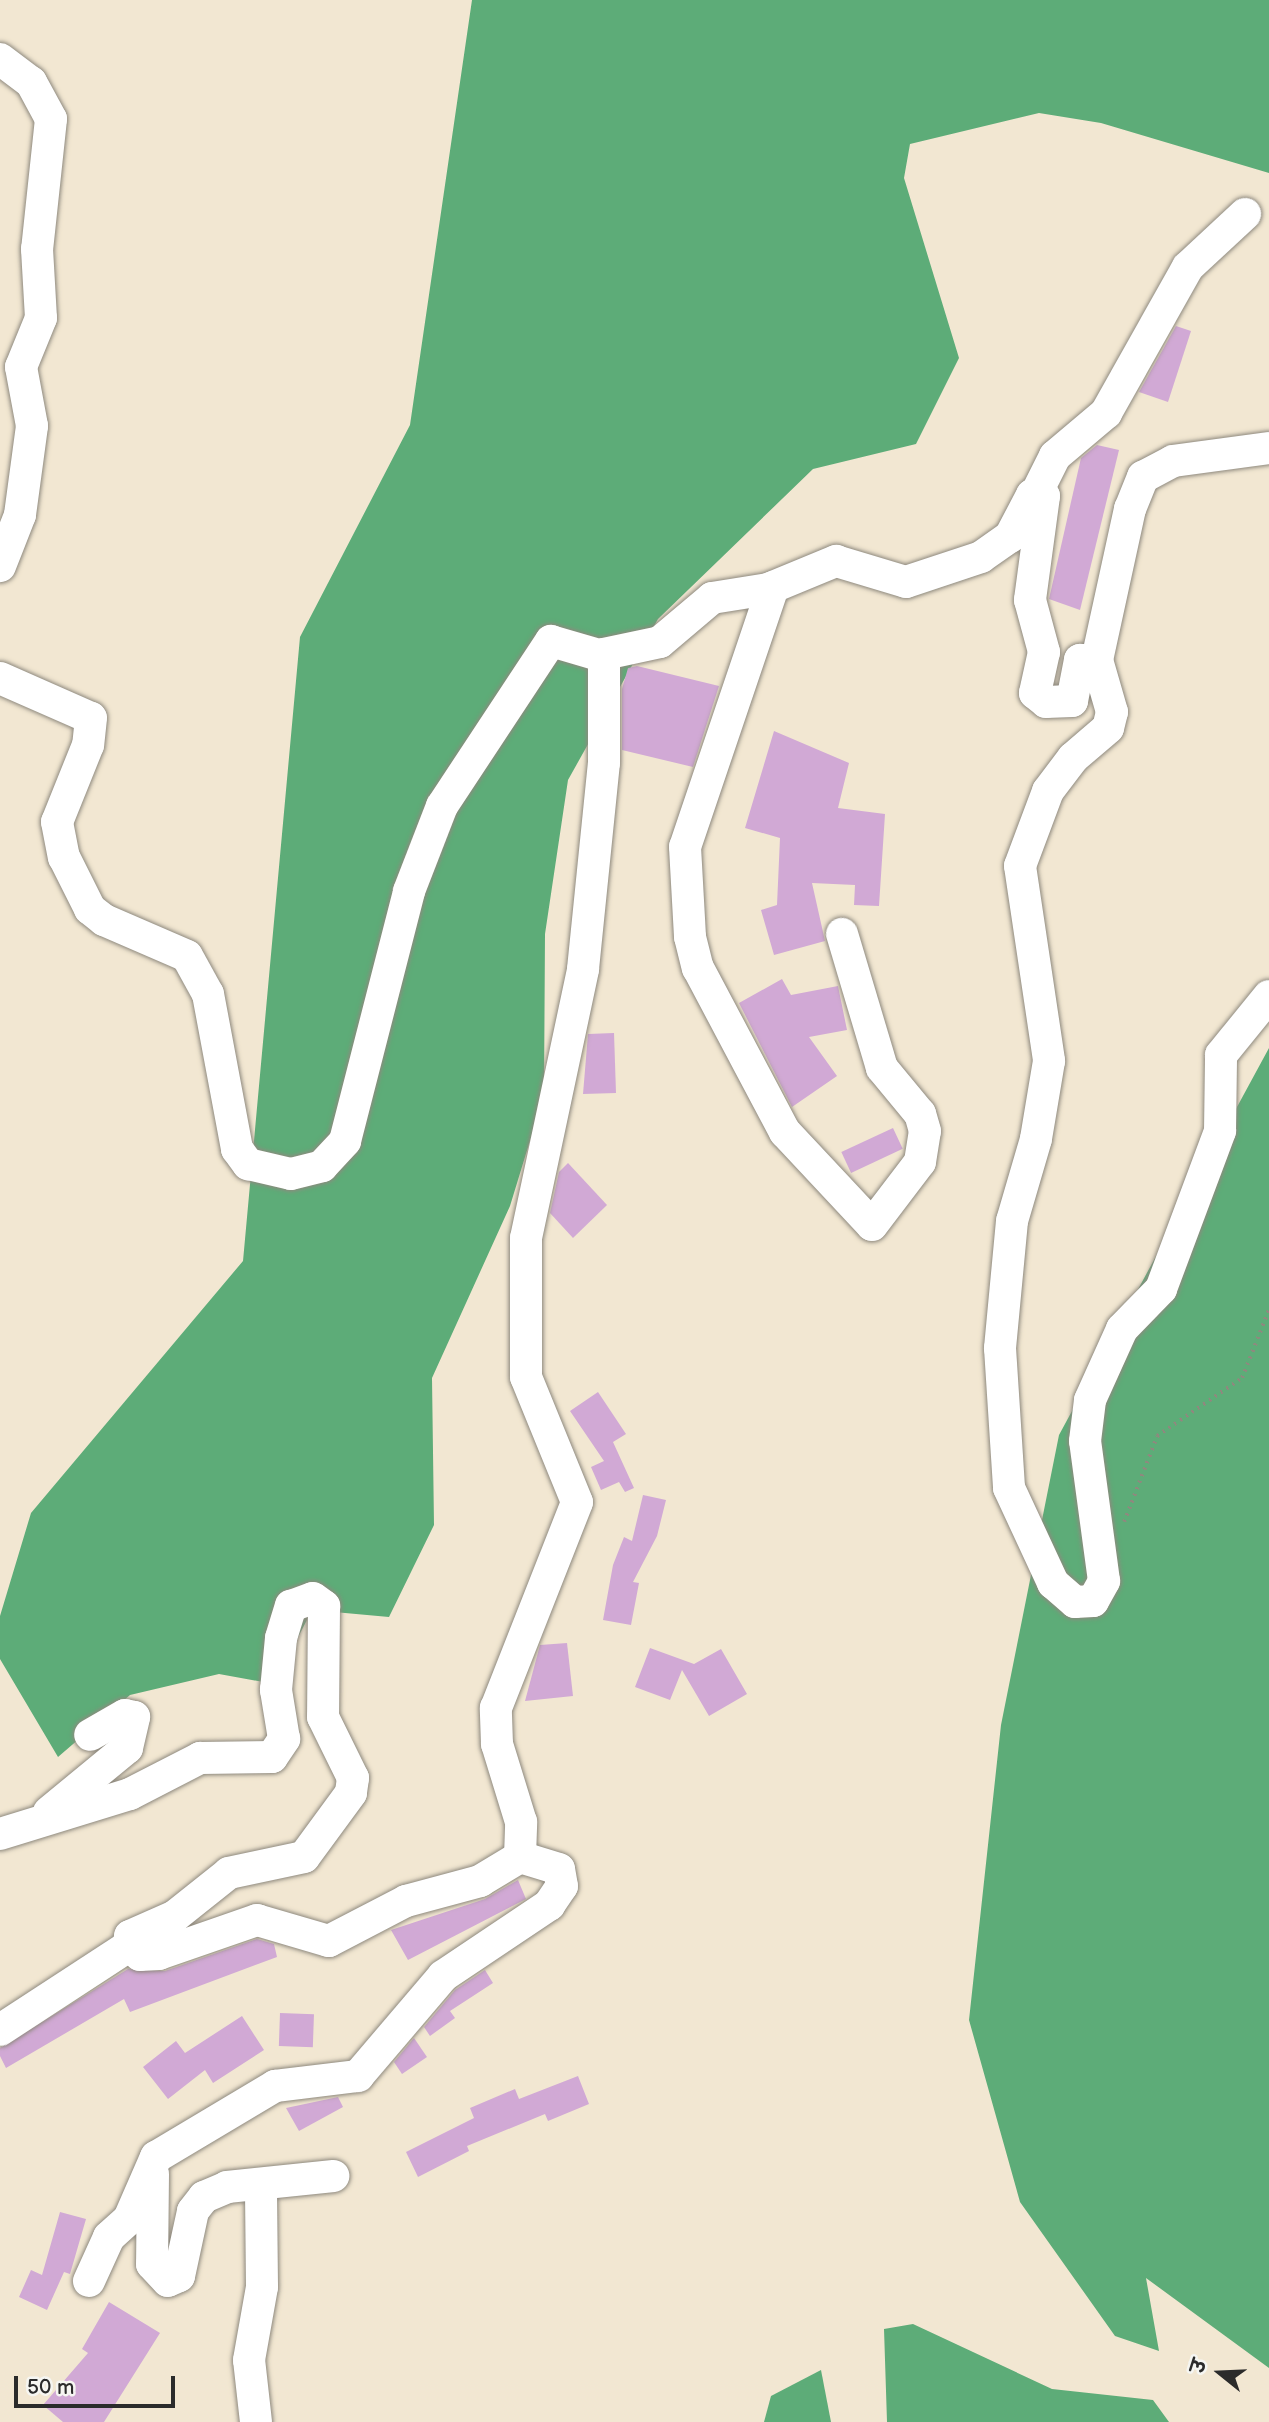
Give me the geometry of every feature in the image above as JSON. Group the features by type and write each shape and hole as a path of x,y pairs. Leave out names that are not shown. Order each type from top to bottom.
{"street":[{"path":"0,59 31,82 51,118 37,249 41,318 21,368 33,415 20,514 0,566"},
{"path":"0,678 91,718 88,745 57,822 64,857 90,909 104,920 187,956 208,994 237,1149 248,1164 291,1174 322,1166 345,1142 409,891 442,806 551,641 602,656 660,642 712,598 773,587 840,559 906,582 981,557 1006,542 1037,492 1055,456 1106,412 1188,267 1245,214"},
{"path":"1269,448 1173,461 1143,477 1130,509 1097,660 1112,707 1110,726 1056,779 1020,866 1049,1061 1036,1139 1012,1221 1001,1338 1009,1488 1053,1583 1075,1602 1093,1601 1104,1581 1085,1441 1090,1400 1122,1329 1161,1289 1220,1131 1221,1055 1269,996"},
{"path":"1037,492 1045,499 1030,600 1044,652 1036,697 1072,701 1080,660 1097,660"},
{"path":"773,587 685,847 690,937 698,968 785,1132 872,1225 920,1162 925,1131 920,1114 882,1068 842,933"},
{"path":"520,1857 521,1822 497,1744 496,1708 577,1502 526,1377 526,1238 583,970 604,763 602,656"},
{"path":"0,1834 43,1817 130,1794 200,1758 272,1757 284,1739 276,1679 289,1610 305,1598 322,1602 323,1717 353,1778 351,1793 304,1857 229,1873 175,1916 130,1936 129,1946"},
{"path":"43,1817 127,1748 134,1717 125,1715 90,1735"},
{"path":"129,1946 141,1955 159,1954 257,1920 329,1941 406,1901 493,1876 520,1857"},
{"path":"89,2281 108,2237 129,2220 152,2162 275,2087 358,2076 443,1976 556,1898 559,1869 520,1857"},
{"path":"0,2030 129,1946"},
{"path":"152,2162 152,2264 168,2281 183,2268 199,2202 226,2187 333,2176"},
{"path":"256,2422 249,2360 262,2287 261,2184"}],"path":[{"path":"1120,1534 1157,1436 1242,1378 1269,1309"}],"green space":[{"path":"472,0 1269,0 1269,173 1101,123 1039,113 910,144 904,178 959,358 916,444 813,469 658,619 568,780 545,934 544,1095 510,1206 432,1378 434,1525 389,1617 312,1610 274,1684 219,1674 130,1695 58,1757 0,1659 0,1616 31,1513 243,1261 300,637 410,425"},
{"path":"1269,1048 1269,2368 1146,2278 1159,2351 1115,2336 1020,2202 969,2020 1001,1725 1059,1435"},
{"path":"913,2324 1052,2389 1153,2400 1169,2422 887,2422 884,2329"},
{"path":"821,2370 831,2422 764,2422 771,2396"}],"building":[{"path":"1176,326 1191,331 1168,402 1139,392"},
{"path":"1097,445 1119,450 1080,610 1049,599 1081,458"},
{"path":"637,666 719,686 693,767 622,750 622,689 628,668"},
{"path":"774,731 849,763 838,808 885,814 879,906 854,905 855,885 812,883 825,941 774,955 761,910 777,905 780,838 745,828"},
{"path":"782,979 791,995 838,986 847,1030 809,1037 837,1076 792,1107 739,1003"},
{"path":"614,1033 616,1093 583,1094 588,1034"},
{"path":"893,1128 903,1149 851,1173 841,1152"},
{"path":"568,1163 607,1205 573,1238 550,1213 559,1172"},
{"path":"598,1392 626,1434 613,1442 634,1488 625,1492 619,1482 601,1490 591,1467 604,1461 570,1411"},
{"path":"643,1495 666,1500 657,1536 633,1582 639,1583 631,1625 603,1620 613,1565 624,1537 632,1541"},
{"path":"567,1643 573,1696 525,1701 540,1645"},
{"path":"650,1648 694,1664 721,1649 747,1694 709,1716 682,1670 670,1700 635,1687"},
{"path":"518,1880 526,1899 408,1960 391,1930 485,1899"},
{"path":"257,1939 274,1944 277,1957 130,2012 124,1999 6,2068 0,2056 0,2048 128,1969 165,1971"},
{"path":"485,1970 493,1983 450,2011 455,2018 430,2036 424,2027 455,1990"},
{"path":"280,2013 314,2014 313,2047 279,2046"},
{"path":"242,2016 264,2050 213,2083 205,2070 168,2099 143,2067 176,2041 185,2053"},
{"path":"414,2038 427,2057 402,2074 394,2062"},
{"path":"578,2076 589,2104 548,2121 545,2114 467,2146 469,2151 418,2177 406,2152 474,2118 470,2108 515,2089 519,2099"},
{"path":"338,2097 343,2107 299,2131 286,2108"},
{"path":"60,2212 86,2219 70,2274 64,2272 47,2310 19,2297 31,2270 42,2275"},
{"path":"109,2302 160,2333 104,2422 63,2422 43,2405 88,2353 82,2349"}]}
